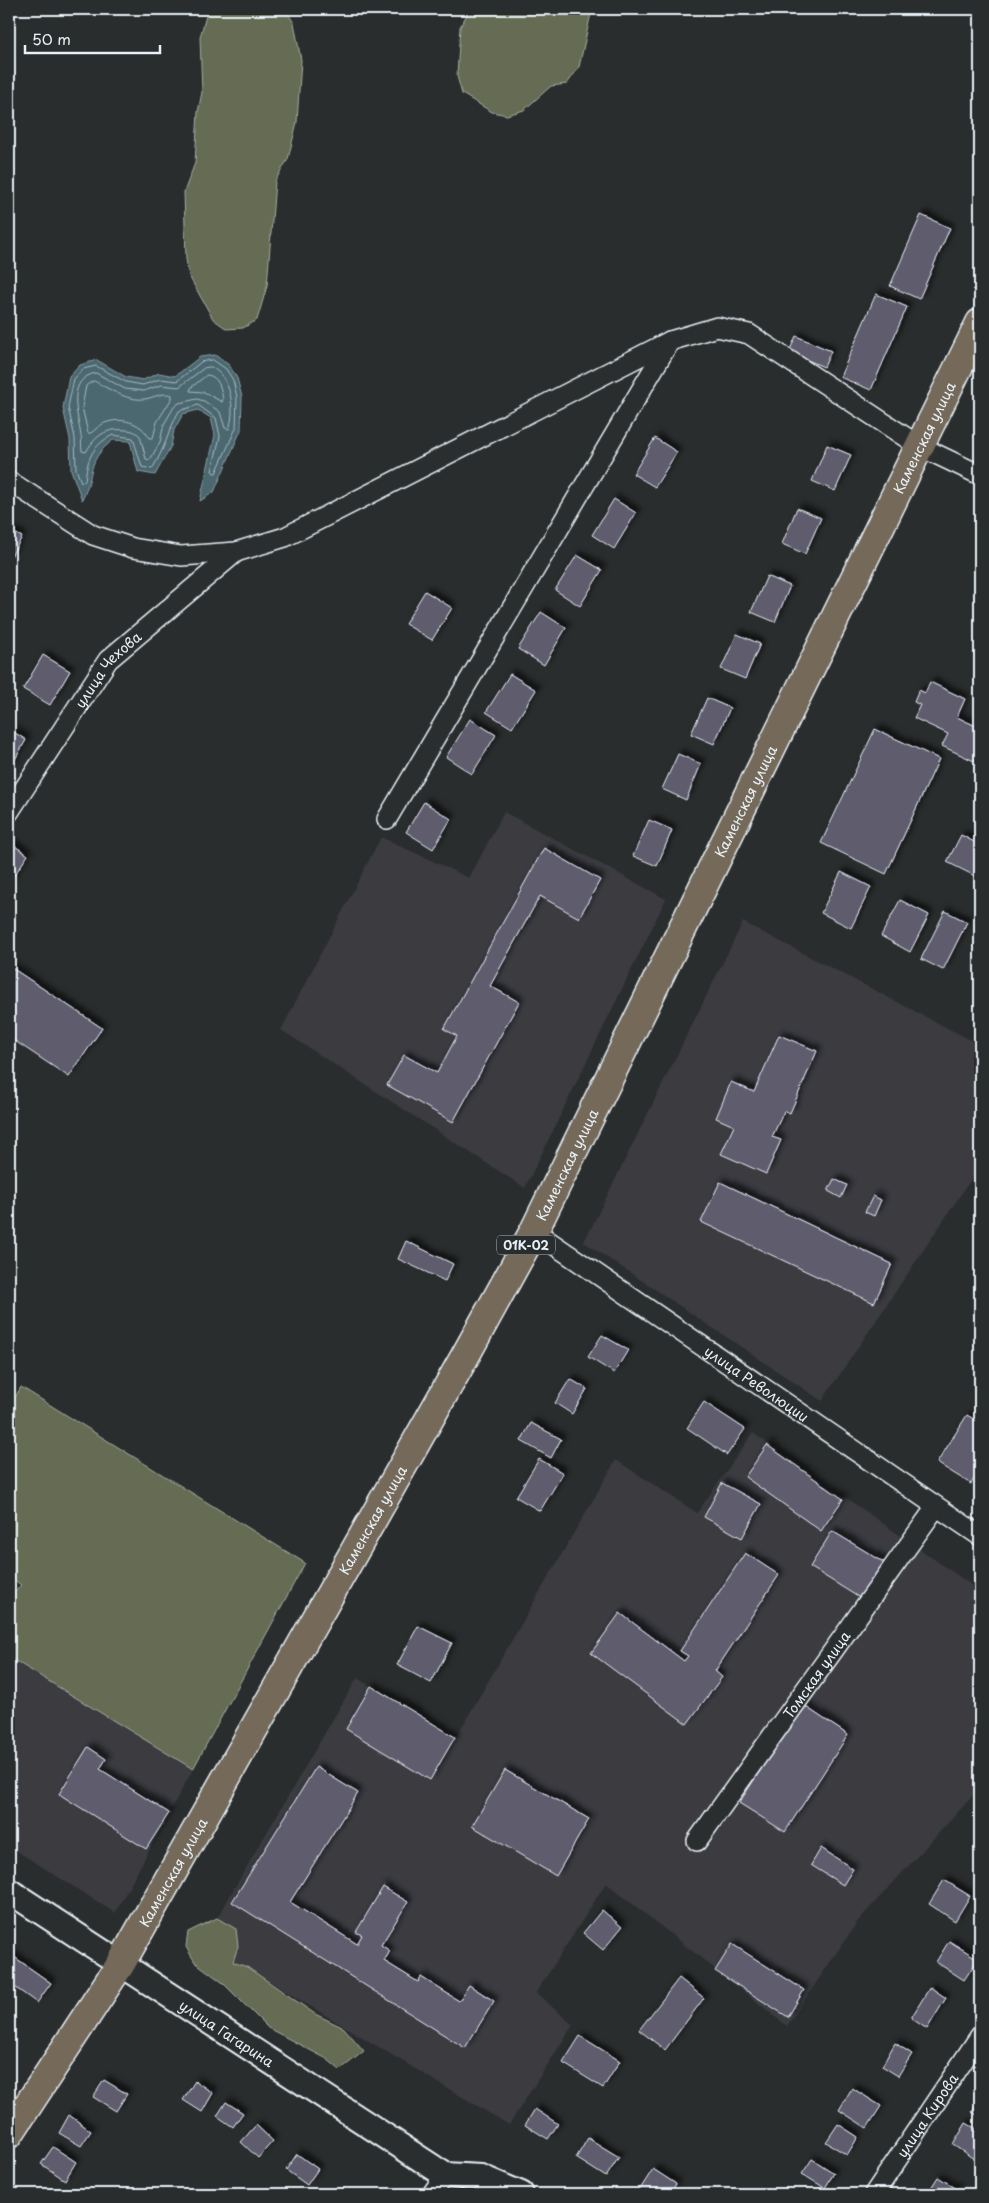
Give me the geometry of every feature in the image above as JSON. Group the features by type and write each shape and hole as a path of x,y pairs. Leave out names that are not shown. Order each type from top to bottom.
{"main road":[{"name":"Каменская улица","path":"9,2134 120,1965 534,1231 980,323"}],"street":[{"path":"9,481 94,535 132,548 181,556 236,552 285,537 670,341 717,327 749,334 919,446 980,475"},
{"path":"387,819 670,341"},
{"name":"улица Чехова","path":"9,812 108,660 236,552"},
{"name":"улица Революции","path":"534,1231 980,1536"},
{"name":"Томская улица","path":"697,1841 936,1507"},
{"name":"улица Гагарина","path":"9,1891 120,1965 443,2188 481,2177 521,2194"},
{"name":"улица Кирова","path":"874,2194 980,2036"}],"shaded area":[{"path":"504,812 666,899 525,1188 281,1030 381,837 469,878"},
{"path":"743,922 980,1045 980,1166 822,1401 584,1242"},
{"path":"753,1433 980,1591 980,1788 858,1921 787,2026 606,1883 536,1993 573,2025 509,2125 203,1942 357,1678 456,1737 616,1460 697,1513"},
{"path":"9,1657 193,1769 115,1913 9,1846"}],"green space":[{"path":"208,9 285,9 294,23 301,60 297,122 288,159 275,181 267,286 257,320 243,328 227,329 213,319 189,276 186,259 184,192 195,163 198,112 202,92 200,37"},
{"path":"470,9 592,9 579,67 567,84 551,86 524,110 507,115 492,112 462,94 457,76 460,27"},
{"path":"21,1387 305,1563 193,1769 9,1657 9,1599 21,1585 9,1576 9,1408"},
{"path":"217,1918 236,1929 238,1946 233,1962 247,1967 315,2014 344,2028 364,2051 340,2070 327,2059 268,2028 222,1982 195,1962 186,1947 188,1932"}],"water":[{"path":"215,355 229,365 237,378 242,397 241,430 214,492 200,501 215,435 211,418 198,410 183,414 174,430 171,446 155,475 138,472 130,441 113,440 98,455 82,500 71,470 70,439 63,408 69,377 80,365 97,360 126,377 143,380 159,373 175,376 200,357"}],"building":[{"path":"921,215 950,228 919,299 890,286"},
{"path":"876,294 907,307 871,390 840,377"},
{"path":"796,336 831,351 824,367 789,352"},
{"path":"655,438 677,452 655,487 633,474"},
{"path":"827,445 851,455 835,491 812,481"},
{"path":"614,499 636,513 614,549 592,535"},
{"path":"797,508 821,518 805,554 782,544"},
{"path":"9,530 22,537 9,560"},
{"path":"577,555 602,570 580,606 555,590"},
{"path":"767,576 790,586 775,622 751,612"},
{"path":"425,591 452,608 432,640 405,624"},
{"path":"541,612 566,628 544,665 518,649"},
{"path":"737,634 760,644 745,679 721,669"},
{"path":"43,655 70,671 50,705 23,689"},
{"path":"510,674 536,690 512,728 486,712"},
{"path":"930,682 965,699 957,717 980,728 980,749 974,761 942,746 948,734 914,718 920,705 914,702 919,690 925,693"},
{"path":"707,698 730,708 714,744 691,734"},
{"path":"470,719 496,735 472,774 446,757"},
{"path":"9,729 26,740 9,770"},
{"path":"875,729 939,759 886,874 821,843"},
{"path":"678,754 701,764 686,800 662,789"},
{"path":"424,802 451,819 433,849 406,832"},
{"path":"649,820 672,830 657,866 633,856"},
{"path":"961,835 980,845 980,866 975,876 947,862"},
{"path":"9,842 28,855 9,883"},
{"path":"544,848 600,880 579,918 540,896 490,986 519,1002 453,1122 387,1085 404,1055 437,1073 457,1036 444,1029"},
{"path":"841,872 871,887 851,928 821,913"},
{"path":"900,900 929,915 910,952 881,936"},
{"path":"945,911 967,922 943,970 921,959"},
{"path":"9,966 102,1028 69,1077 9,1037"},
{"path":"779,1035 817,1051 790,1113 784,1111 772,1137 781,1140 766,1174 721,1154 734,1126 716,1118 731,1082 754,1092"},
{"path":"834,1179 847,1185 841,1198 828,1191"},
{"path":"720,1182 892,1264 874,1303 701,1222"},
{"path":"873,1196 881,1200 874,1216 865,1212"},
{"path":"406,1241 453,1264 445,1281 398,1259"},
{"path":"602,1335 628,1350 614,1373 588,1357"},
{"path":"570,1379 587,1389 572,1414 555,1403"},
{"path":"704,1402 745,1429 727,1455 687,1428"},
{"path":"967,1415 980,1423 980,1468 971,1484 937,1463"},
{"path":"531,1423 561,1439 551,1458 521,1441"},
{"path":"767,1445 843,1499 821,1531 745,1477"},
{"path":"539,1459 563,1473 540,1511 516,1497"},
{"path":"722,1483 761,1504 742,1538 704,1517"},
{"path":"832,1531 885,1563 863,1600 810,1567"},
{"path":"745,1553 779,1575 715,1671 722,1677 687,1724 591,1653 620,1613 684,1661 688,1656 680,1651"},
{"path":"418,1626 452,1643 431,1683 397,1665"},
{"path":"371,1686 455,1737 430,1780 346,1729"},
{"path":"803,1705 848,1735 785,1832 739,1803"},
{"path":"88,1747 106,1759 100,1769 169,1813 146,1849 59,1794"},
{"path":"316,1767 358,1793 290,1902 357,1944 362,1935 356,1932 383,1887 408,1902 381,1945 390,1951 384,1961 418,1982 421,1977 459,2001 469,1985 494,2001 465,2048 232,1902"},
{"path":"505,1770 589,1819 556,1876 472,1826"},
{"path":"821,1848 853,1869 843,1885 811,1865"},
{"path":"944,1880 970,1896 955,1921 929,1904"},
{"path":"602,1910 622,1927 603,1950 583,1933"},
{"path":"949,1941 978,1959 964,1980 936,1962"},
{"path":"732,1944 804,1990 788,2017 715,1971"},
{"path":"10,1954 51,1983 37,2003 9,1983"},
{"path":"679,1978 704,1998 665,2050 639,2030"},
{"path":"930,1987 946,1998 927,2029 911,2018"},
{"path":"580,2036 620,2061 603,2088 563,2063"},
{"path":"895,2043 912,2054 898,2076 882,2066"},
{"path":"104,2080 127,2094 116,2111 93,2097"},
{"path":"195,2081 213,2093 202,2112 183,2100"},
{"path":"852,2088 881,2106 867,2128 839,2110"},
{"path":"980,2099 980,2117 972,2112"},
{"path":"226,2102 243,2113 233,2127 217,2116"},
{"path":"535,2109 558,2124 548,2139 525,2125"},
{"path":"69,2115 91,2131 81,2146 59,2133"},
{"path":"966,2123 980,2131 980,2149 974,2159 953,2145"},
{"path":"838,2124 858,2137 847,2155 826,2142"},
{"path":"256,2125 273,2141 258,2158 241,2142"},
{"path":"588,2138 619,2157 606,2177 576,2158"},
{"path":"53,2147 76,2162 65,2180 41,2164"},
{"path":"297,2154 318,2169 307,2185 286,2170"},
{"path":"812,2159 834,2173 825,2188 802,2174"},
{"path":"653,2169 676,2184 670,2194 637,2194"},
{"path":"938,2177 957,2189 954,2194 927,2194"}]}
